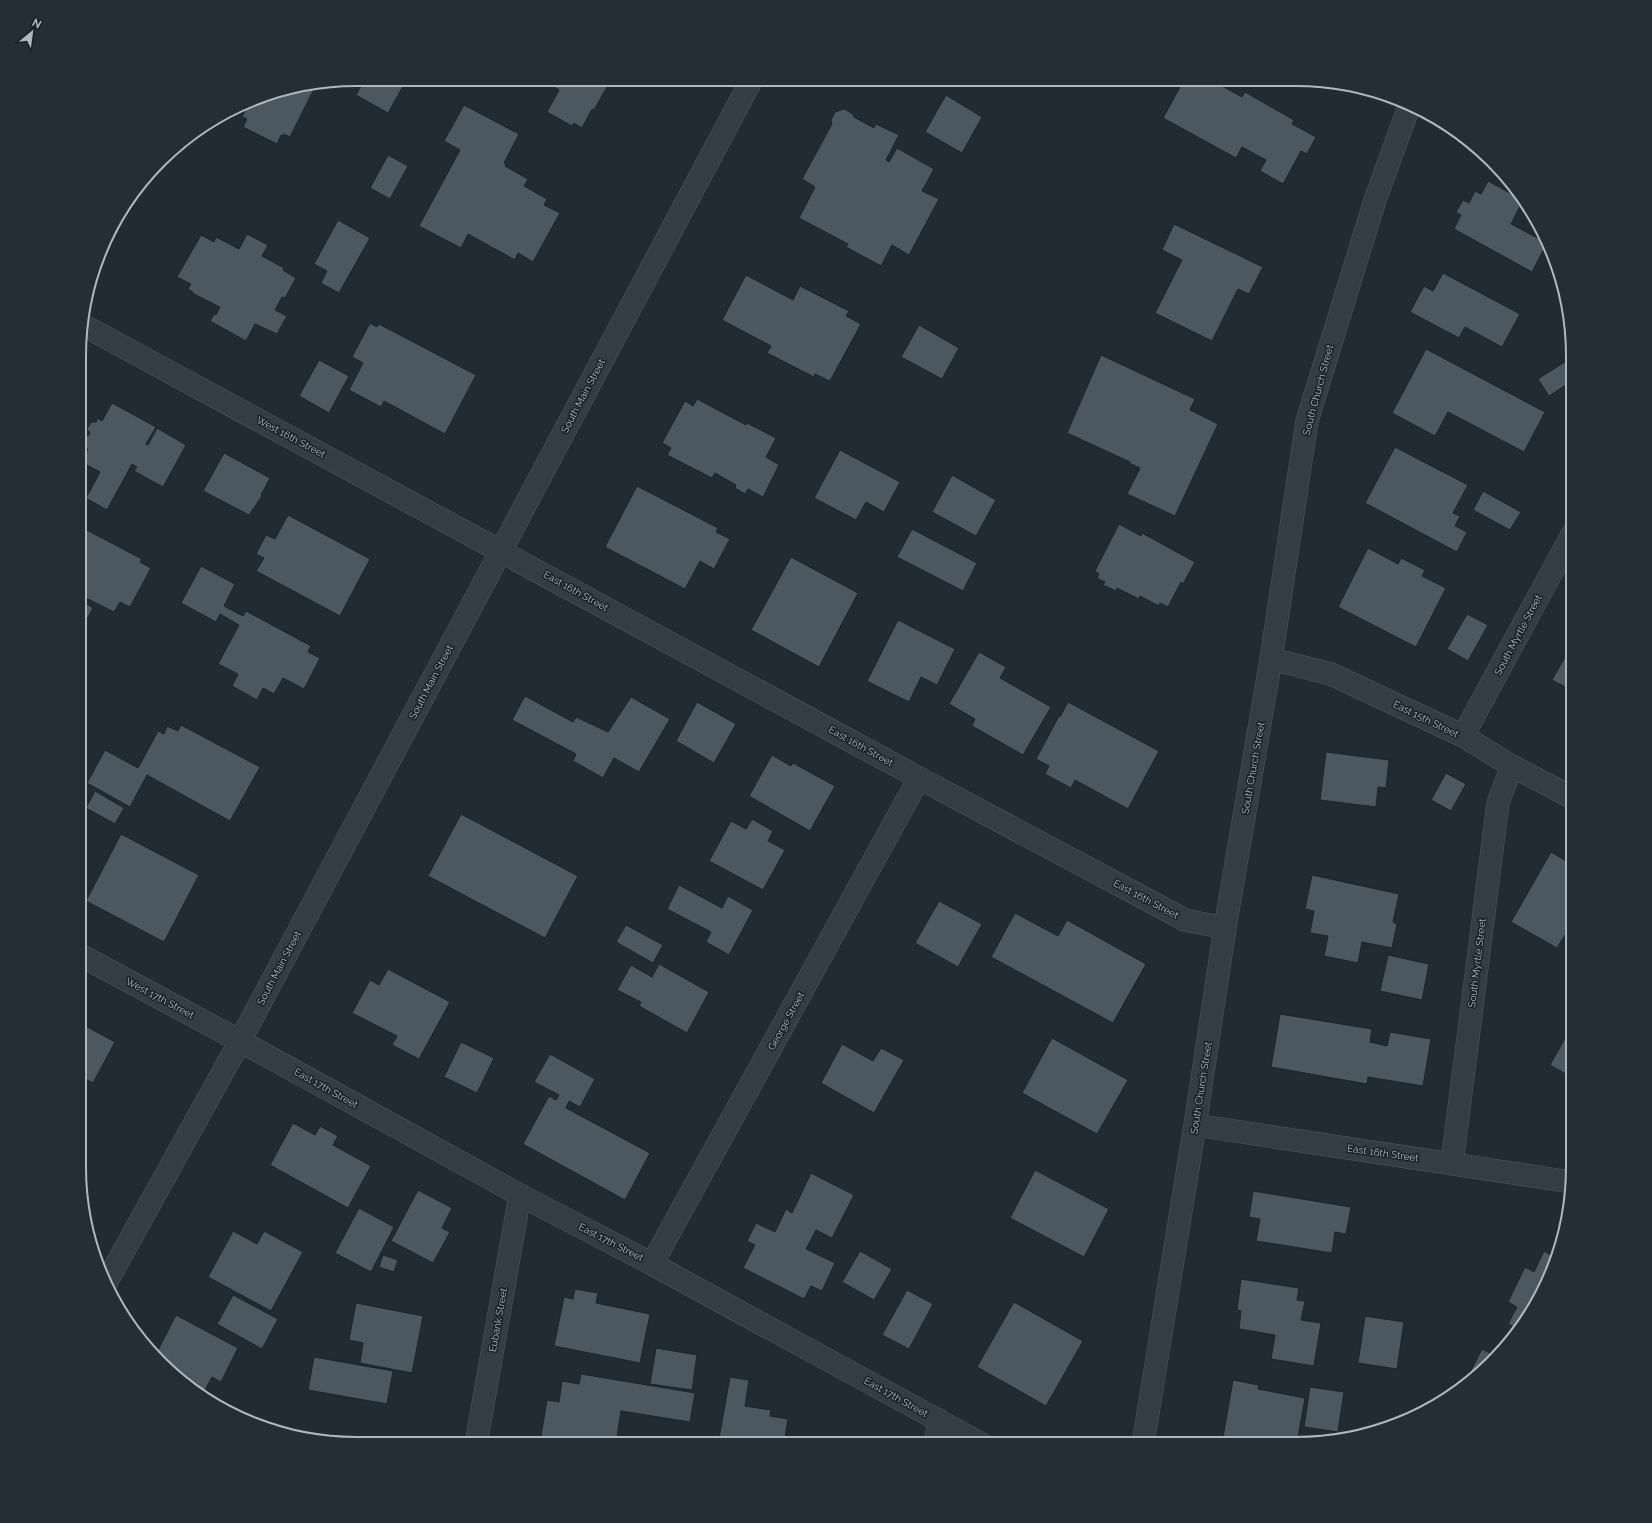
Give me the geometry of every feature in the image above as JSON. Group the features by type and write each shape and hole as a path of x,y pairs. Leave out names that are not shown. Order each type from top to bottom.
{"street":[{"name":"South Main Street","path":"110,1276 240,1041 748,86"},
{"name":"South Church Street","path":"1144,1437 1195,1125 1225,928 1271,659 1307,421 1373,207 1408,111"},
{"name":"West 16th Street","path":"88,328 501,550"},
{"name":"South Myrtle Street","path":"1463,736 1566,544"},
{"name":"East 16th Street","path":"501,550 1185,920 1225,928"},
{"name":"East 15th Street","path":"1271,659 1331,674 1463,736 1512,766 1566,794"},
{"name":"South Myrtle Street","path":"1452,1163 1498,803 1512,766"},
{"name":"George Street","path":"652,1264 920,778"},
{"name":"West 17th Street","path":"86,958 240,1041"},
{"name":"East 17th Street","path":"240,1041 520,1195 652,1264 969,1437"},
{"name":"East 16th Street","path":"1195,1125 1565,1181"},
{"name":"Eubank Street","path":"477,1437 520,1195"},
{"path":"936,1437 939,1420"}],"building":[{"path":"361,86 403,86 388,113 356,95"},
{"path":"552,86 607,86 594,110 592,109 582,128 574,123 572,126 547,112 559,90"},
{"path":"1181,86 1222,86 1242,97 1245,92 1294,120 1292,124 1316,137 1307,154 1301,151 1283,184 1260,171 1266,160 1242,147 1236,158 1163,118"},
{"path":"314,89 290,137 284,134 283,136 281,135 277,144 243,127 247,119 242,117 245,110 269,100"},
{"path":"946,95 982,117 962,153 925,132"},
{"path":"464,105 519,134 504,163 506,163 505,166 528,179 524,186 547,199 544,205 560,213 533,262 518,253 515,260 468,234 461,248 419,226 460,150 444,141"},
{"path":"844,109 853,114 854,117 874,128 876,124 899,135 886,160 889,162 897,148 934,169 922,191 939,199 909,255 892,245 881,266 846,247 848,244 799,218 815,187 802,179 832,124 831,120 835,112"},
{"path":"388,155 408,166 390,199 370,188"},
{"path":"1488,181 1511,194 1520,206 1511,224 1539,239 1544,250 1532,272 1454,229 1461,215 1456,212 1463,200 1469,203 1475,191 1481,194"},
{"path":"338,220 370,238 339,293 321,283 327,271 314,264"},
{"path":"1174,224 1263,267 1249,294 1238,289 1212,341 1155,313 1182,260 1162,250"},
{"path":"247,234 268,245 262,256 284,268 283,270 296,278 285,298 282,297 275,310 287,316 277,334 255,324 246,341 210,321 214,314 216,315 220,307 192,293 193,292 188,289 191,284 177,277 201,235 214,242 216,237 239,249"},
{"path":"1443,273 1520,314 1502,347 1465,327 1459,338 1410,312 1424,286 1433,291"},
{"path":"746,275 793,300 800,286 849,311 846,316 861,324 830,381 815,374 814,377 767,353 771,346 722,320"},
{"path":"370,323 377,327 379,324 476,375 445,434 384,401 381,407 349,390 363,363 352,357"},
{"path":"919,325 959,348 942,379 901,357"},
{"path":"1426,349 1545,412 1524,452 1448,412 1435,436 1392,413"},
{"path":"1101,355 1195,399 1190,410 1218,424 1175,516 1127,494 1140,468 1067,433"},
{"path":"319,360 349,376 329,413 299,396"},
{"path":"1566,361 1566,385 1549,396 1538,379"},
{"path":"697,399 746,425 747,423 776,438 766,457 779,465 763,497 748,489 745,494 735,488 736,485 715,473 712,478 667,455 671,448 662,443 685,401 693,406"},
{"path":"112,403 156,427 146,444 148,445 157,428 186,445 163,487 134,471 137,467 132,464 107,510 86,498 100,472 86,465 86,453 88,449 86,448 86,435 88,436 90,433 87,429 91,422 96,422 97,418 102,421"},
{"path":"1395,447 1468,485 1453,513 1460,516 1455,526 1467,532 1457,552 1365,503"},
{"path":"840,450 900,482 884,512 866,502 856,520 814,498"},
{"path":"224,453 270,478 261,495 262,496 249,515 203,491"},
{"path":"952,475 996,500 976,536 932,512"},
{"path":"637,486 718,528 716,532 730,539 714,569 700,561 685,589 605,547"},
{"path":"1483,491 1521,512 1510,530 1473,510"},
{"path":"288,515 370,559 340,616 256,571 264,558 256,554 266,535 275,539"},
{"path":"1119,524 1141,536 1142,533 1195,562 1183,584 1181,582 1168,607 1160,603 1159,606 1140,596 1139,599 1117,588 1116,591 1103,585 1105,582 1097,578 1099,574 1095,571"},
{"path":"912,529 977,563 963,591 897,557"},
{"path":"86,530 142,559 140,562 151,568 130,607 120,602 114,612 86,598"},
{"path":"1368,548 1398,564 1401,558 1425,570 1422,576 1446,588 1416,647 1338,607"},
{"path":"791,557 858,593 819,667 751,630"},
{"path":"201,566 235,584 224,606 243,616 246,611 311,646 308,652 320,658 304,689 283,678 274,694 263,688 257,700 232,686 238,674 218,664 239,625 220,614 216,622 181,603"},
{"path":"86,603 93,608 86,621"},
{"path":"1467,614 1488,625 1468,661 1447,649"},
{"path":"898,620 955,649 937,685 921,677 909,702 867,681"},
{"path":"979,652 1006,667 1000,678 1051,707 1023,755 972,726 975,719 949,704"},
{"path":"1566,656 1566,687 1552,680"},
{"path":"525,696 573,722 576,717 608,732 631,697 670,719 639,772 614,758 603,778 573,761 576,754 512,720"},
{"path":"697,702 736,724 714,763 676,741"},
{"path":"1068,702 1159,751 1128,809 1075,780 1071,788 1045,774 1049,766 1036,759"},
{"path":"181,725 260,767 230,821 147,775 130,807 87,783 105,750 138,768 158,731 164,734 167,726 178,731"},
{"path":"1326,752 1389,760 1386,788 1378,787 1376,807 1320,800"},
{"path":"772,755 791,766 793,763 835,786 810,831 749,796"},
{"path":"1446,773 1466,784 1451,811 1431,800"},
{"path":"95,791 124,808 115,824 86,808"},
{"path":"461,814 578,876 545,938 428,876"},
{"path":"752,819 773,831 768,841 785,850 763,890 709,861 731,821 746,829"},
{"path":"121,834 199,875 164,942 86,901"},
{"path":"1551,852 1566,861 1566,933 1557,948 1511,922"},
{"path":"1312,875 1399,894 1393,922 1397,924 1392,948 1362,942 1358,963 1324,956 1328,936 1310,933 1314,911 1305,909"},
{"path":"679,885 722,908 728,896 753,910 729,955 706,942 711,932 667,909"},
{"path":"939,901 982,924 958,967 915,943"},
{"path":"1015,913 1058,936 1067,920 1146,964 1113,1023 991,957"},
{"path":"626,925 663,945 653,963 616,942"},
{"path":"1388,955 1429,964 1422,1000 1380,991"},
{"path":"659,964 709,992 687,1033 639,1006 641,1002 617,990 631,965 652,977"},
{"path":"388,969 450,1002 419,1059 392,1045 397,1036 352,1013 370,980 379,985"},
{"path":"1280,1014 1372,1029 1370,1042 1387,1046 1390,1032 1431,1039 1423,1086 1368,1077 1367,1084 1271,1067"},
{"path":"86,1026 115,1042 93,1083 86,1079"},
{"path":"1566,1036 1566,1074 1550,1065"},
{"path":"1052,1038 1128,1080 1097,1134 1022,1093"},
{"path":"461,1042 494,1058 477,1093 444,1077"},
{"path":"842,1044 873,1061 881,1048 904,1060 874,1113 821,1083"},
{"path":"550,1054 595,1079 580,1107 569,1101 566,1108 650,1153 625,1200 523,1144 549,1096 556,1100 559,1095 534,1082"},
{"path":"293,1123 315,1135 320,1126 338,1136 333,1145 371,1166 348,1208 270,1165"},
{"path":"1035,1170 1109,1209 1084,1257 1010,1218"},
{"path":"811,1173 854,1195 832,1238 816,1230 806,1249 835,1263 822,1291 811,1286 804,1299 743,1268 755,1245 747,1241 756,1223 775,1232 786,1209 792,1213"},
{"path":"418,1190 452,1208 442,1228 450,1232 433,1263 391,1241"},
{"path":"1253,1191 1351,1207 1346,1234 1335,1232 1332,1253 1256,1241 1260,1219 1249,1217"},
{"path":"359,1208 394,1227 371,1272 335,1253"},
{"path":"233,1231 257,1244 264,1231 303,1252 271,1311 208,1277"},
{"path":"860,1251 892,1269 874,1300 842,1282"},
{"path":"1544,1251 1552,1255 1530,1302 1513,1326 1508,1324 1517,1307 1508,1302 1525,1267 1534,1272"},
{"path":"383,1255 398,1260 394,1272 379,1267"},
{"path":"1241,1279 1299,1288 1297,1300 1305,1301 1301,1320 1321,1323 1314,1366 1271,1359 1275,1335 1239,1329 1241,1311 1237,1310"},
{"path":"575,1289 598,1293 596,1303 650,1314 640,1363 554,1346 564,1297 573,1299"},
{"path":"907,1290 933,1304 909,1349 882,1335"},
{"path":"233,1295 278,1319 262,1349 217,1324"},
{"path":"1014,1302 1083,1341 1046,1406 977,1367"},
{"path":"356,1303 423,1316 412,1373 360,1363 363,1343 349,1340"},
{"path":"176,1315 238,1348 221,1382 212,1377 205,1390 178,1370 158,1350"},
{"path":"1365,1316 1404,1322 1397,1369 1358,1363"},
{"path":"656,1348 697,1355 692,1390 650,1384"},
{"path":"1482,1349 1491,1354 1487,1358 1469,1374"},
{"path":"314,1357 393,1371 387,1404 308,1390"},
{"path":"581,1374 695,1393 690,1422 621,1411 617,1437 541,1436 547,1400 559,1402 562,1381 579,1384"},
{"path":"730,1377 749,1380 745,1406 771,1410 770,1416 788,1419 785,1437 719,1437"},
{"path":"1233,1380 1259,1385 1258,1389 1305,1398 1298,1437 1223,1437"},
{"path":"1310,1387 1344,1392 1338,1432 1304,1427"}]}
